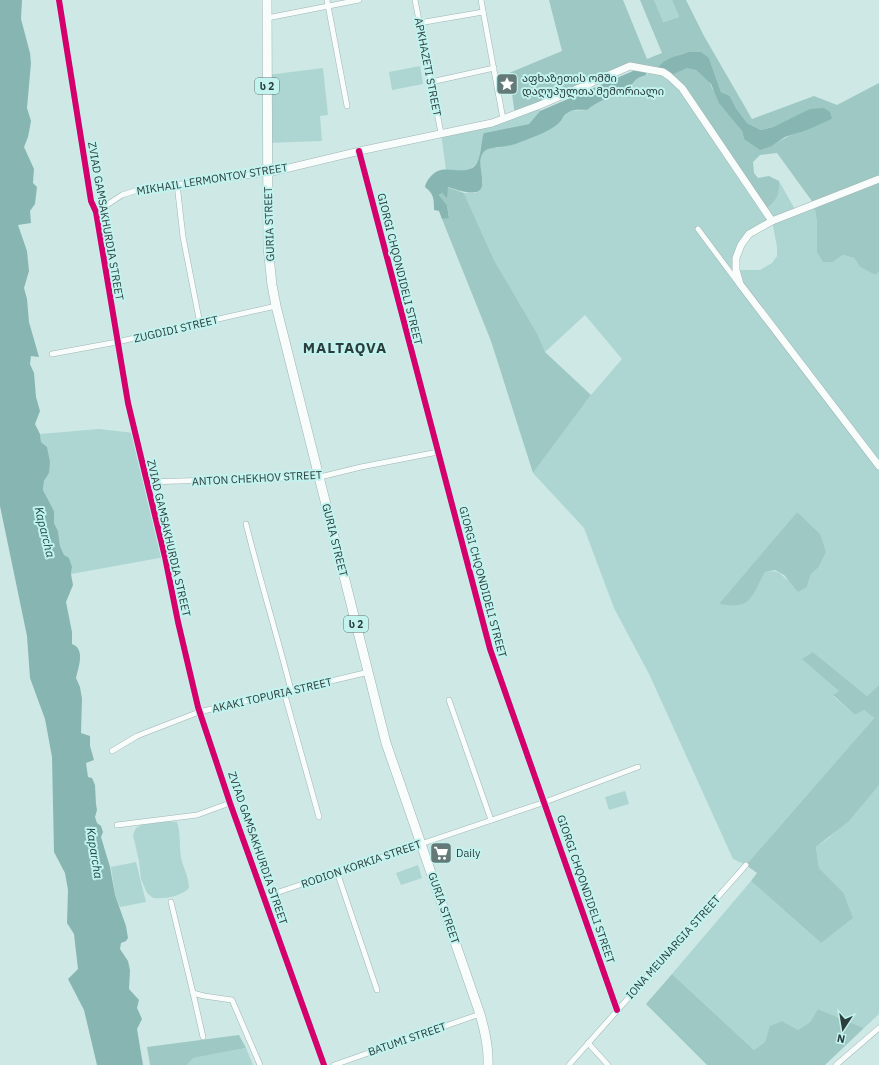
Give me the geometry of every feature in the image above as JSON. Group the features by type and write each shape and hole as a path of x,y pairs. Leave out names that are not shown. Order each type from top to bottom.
{"highway":[{"name":"GURIA STREET","path":"267,0 268,247 276,306 386,743 480,1014 487,1038 488,1065"}],"street":[{"name":"ZVIAD GAMSAKHURDIA STREET","path":"58,0 91,201 96,212 128,404 165,557 178,622 200,712 230,803 324,1065"},
{"path":"327,0 347,106"},
{"path":"267,18 359,0"},
{"name":"APKHAZETI STREET","path":"414,0 441,133"},
{"path":"481,0 503,120"},
{"path":"419,23 483,12"},
{"name":"MIKHAIL LERMONTOV STREET","path":"96,212 122,195 141,189 268,173 359,151 503,120 630,66 663,72 682,88 772,221"},
{"path":"431,82 494,68"},
{"name":"GIORGI CHQONDIDELI STREET","path":"359,151 490,648 617,1010"},
{"path":"742,288 736,270 736,258 741,245 749,234 772,221 879,179"},
{"path":"177,184 184,237 200,324"},
{"path":"698,229 879,466"},
{"name":"ZUGDIDI STREET","path":"52,354 117,342 276,306"},
{"name":"ANTON CHEKHOV STREET","path":"146,482 320,477 360,467 438,452"},
{"path":"246,524 259,575 277,633 291,690"},
{"name":"AKAKI TOPURIA STREET","path":"112,751 137,736 200,712 369,672"},
{"path":"284,692 319,817"},
{"path":"449,700 491,820"},
{"name":"RODION KORKIA STREET","path":"264,897 545,802 638,767"},
{"path":"117,825 197,815 230,803"},
{"name":"IONA MEUNARGIA STREET","path":"569,1065 746,865"},
{"path":"337,872 377,990"},
{"path":"171,902 203,1037"},
{"path":"193,993 232,1000 260,1065"},
{"name":"BATUMI STREET","path":"334,1065 480,1014"},
{"path":"836,1065 879,1028"},
{"path":"588,1043 608,1065"}],"shaded area":[{"path":"549,0 623,0 647,59 662,53 640,0 654,0 663,22 679,17 672,0 686,0 704,36 752,119 814,96 837,105 879,83 879,272 875,275 860,267 854,258 843,255 833,262 823,262 817,252 817,222 814,204 777,153 760,155 753,162 754,173 758,178 769,176 779,181 778,195 772,204 765,210 682,88 669,76 687,68 695,69 702,74 709,81 712,88 742,131 744,139 772,146 794,134 832,119 790,119 773,127 761,130 747,123 736,108 730,96 721,92 709,58 688,52 679,55 654,71 630,66 515,115 509,73 562,51"},
{"path":"654,0 672,0 679,17 662,22"},
{"path":"420,66 423,84 392,90 389,72"},
{"path":"323,68 328,115 320,116 322,141 267,143 267,75"},
{"path":"655,71 682,88 749,186 779,192 779,181 796,211 814,204 817,222 817,252 833,262 843,255 854,258 860,267 875,275 879,272 879,685 867,696 813,652 839,691 833,696 855,715 864,710 874,718 746,865 733,859 650,676 614,608 584,528 533,473 591,395 622,359 585,315 545,352 538,335 494,260 464,193 476,193 483,183 481,159 482,154 485,151 490,148 498,148 560,122 567,113 571,111 587,110 593,104 616,95 630,86 637,78","holes":["772,221 777,247 777,256 772,263 760,270 736,270 741,245 749,234","797,512 826,552 819,567 811,574 807,587 787,580 778,572 765,572 758,583 720,604"]},
{"path":"540,105 540,111 529,124 484,133 479,159 473,167 458,171 446,170 441,133 492,123"},
{"path":"447,187 464,193 494,260 538,335 545,352 591,395 533,473 491,341 442,219 449,217 447,205 439,195 442,193 447,197"},
{"path":"99,429 134,433 165,557 71,574 72,567 60,546 58,531 54,523 54,511 43,490 44,481 49,473 47,447 41,442 40,434"},
{"path":"797,512 820,534 826,552 819,567 811,574 807,587 798,592 784,575 775,570 765,572 755,592 748,601 739,605 719,604"},
{"path":"813,652 867,696 879,685 879,785 849,821 816,847 819,868 843,892 853,918 821,943 751,881 757,873 746,865 874,718 864,710 855,715 833,695 839,691 802,659"},
{"path":"879,785 879,1014 864,1028 818,1009 810,1022 798,1030 782,1021 765,1042 754,1050 672,974 751,881 821,943 843,892 819,868 816,847 830,837"},
{"path":"625,791 629,804 609,810 605,797"},
{"path":"163,821 177,822 181,857 189,888 181,894 172,897 153,898 147,893 141,879 139,861 133,835 136,828 141,825"},
{"path":"136,862 146,902 120,907 115,895 111,867"},
{"path":"418,865 422,878 401,885 396,873"},
{"path":"672,974 754,1050 765,1042 770,1026 782,1021 798,1030 810,1022 818,1009 864,1028 825,1065 707,1065 646,1004"},
{"path":"239,1035 246,1048 193,1058 187,1065 150,1065 147,1047"},
{"path":"246,1048 253,1065 187,1065 192,1058"}],"water":[{"name":"Kaparcha","path":"0,0 22,0 21,19 30,53 31,63 27,108 31,121 28,137 24,147 34,169 33,183 37,187 35,204 30,211 31,223 18,225 27,251 29,271 24,288 27,299 29,322 39,357 31,356 30,364 34,373 36,397 40,411 35,424 40,434 41,442 47,447 50,462 49,473 44,481 43,490 54,511 54,523 58,531 60,546 64,555 69,558 72,567 71,574 73,585 66,602 72,632 72,644 76,646 80,654 76,678 80,687 82,699 81,733 90,736 90,746 94,760 86,763 88,777 92,778 95,785 97,810 95,817 103,832 101,837 110,867 115,895 126,926 128,938 126,941 121,943 120,949 128,961 130,970 129,989 139,1000 137,1008 142,1019 137,1029 143,1065 97,1065 84,1010 68,979 78,969 74,934 67,923 68,890 65,873 54,852 52,757 45,719 30,678 27,636 0,506"},
{"path":"688,52 701,52 709,58 721,92 730,96 736,108 747,123 761,130 773,127 810,109 824,108 830,112 832,119 807,130 785,137 772,146 760,150 744,139 742,131 719,103 711,84 696,70 687,68 669,76 655,71 666,60"},
{"path":"640,70 647,72 646,75 637,79 629,87 597,103 587,110 576,110 567,113 559,123 545,132 514,144 486,150 481,156 481,188 477,192 466,192 448,187 447,198 442,193 439,195 447,205 449,218 442,219 439,211 434,210 433,197 425,187 429,179 438,171 465,170 472,168 478,162 484,133 529,124 540,111 633,71"}],"cycle path":[{"path":"59,0 91,201 96,212 128,403 165,557 178,622 198,707 230,803 324,1065"},
{"path":"359,151 490,649 617,1010"}],"place":[{"name":"აფხაზეთის ომში დაღუპულთა მემორიალი","path":"507,84"},
{"name":"Daily","path":"441,853"}],"district":[{"name":"MALTAQVA","path":"345,347"}]}
